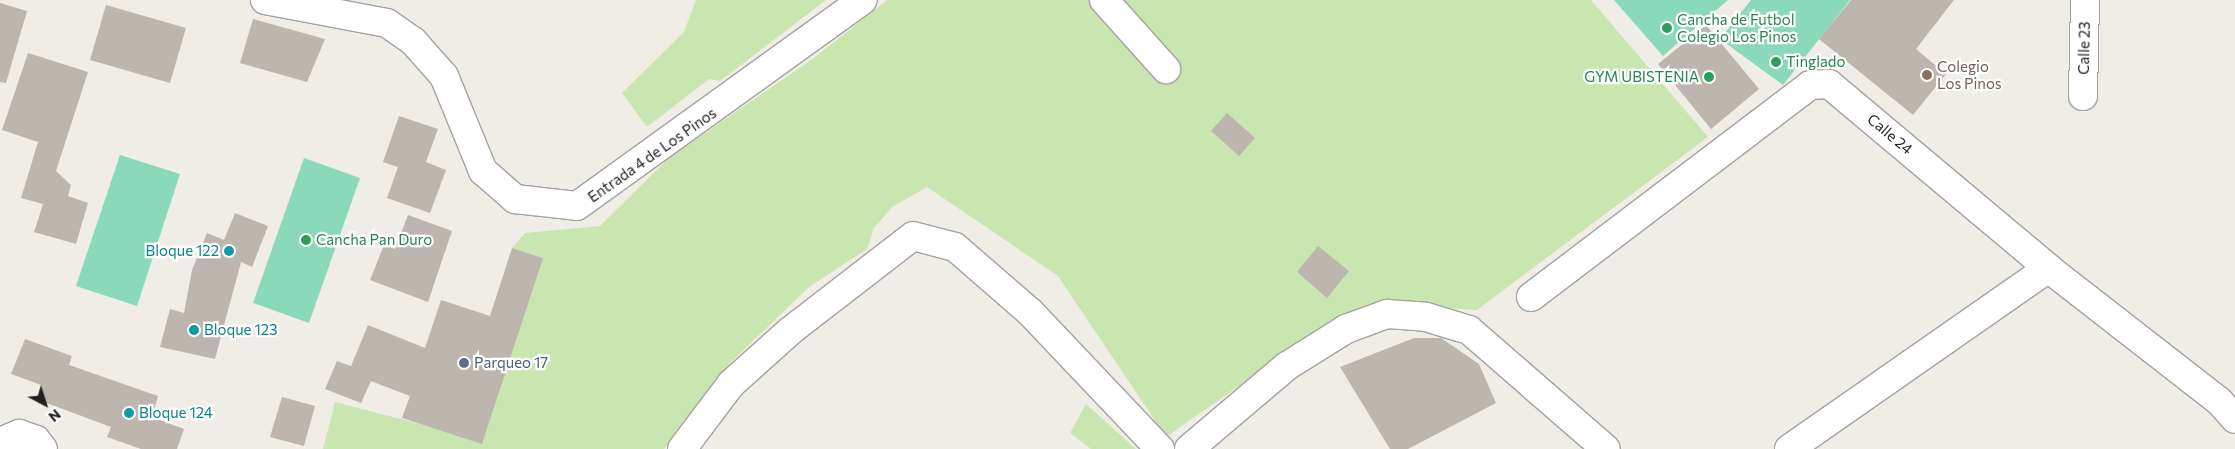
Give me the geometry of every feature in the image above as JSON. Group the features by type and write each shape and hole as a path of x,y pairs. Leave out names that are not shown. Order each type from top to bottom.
{"street":[{"name":"Entrada 4 de Los Pinos","path":"265,0 387,23 413,41 444,76 483,170 515,199 577,206 863,0"},
{"path":"1104,0 1166,69"},
{"name":"Calle 23","path":"2083,96 2085,0"},
{"name":"Calle 24","path":"1531,297 1810,85 1829,84 2048,268 2219,401 2235,419"},
{"path":"682,449 730,384 790,331 913,236 955,247 1030,312 1160,449"},
{"path":"1788,449 2048,268"},
{"path":"1189,449 1287,366 1346,329 1387,314 1426,317 1469,330 1606,449"},
{"path":"0,442 19,434 44,448"}],"green space":[{"path":"696,0 826,0 720,81 709,79 647,127 622,93 684,32"},
{"path":"887,0 1591,0 1708,137 1477,310 1421,307 1309,337 1166,437 1058,276 927,187 892,207 874,228 867,249 809,287 728,365 664,449 323,449 335,402 428,426 543,258 512,248 525,233 600,226 669,158 814,58"},
{"name":"Cancha de Futbol Colegio Los Pinos","path":"1614,0 1728,0 1663,56"},
{"name":"Tinglado","path":"1751,0 1850,0 1783,85 1720,39"},
{"path":"120,155 180,174 137,306 76,286"},
{"name":"Cancha Pan Duro","path":"304,158 360,178 309,323 253,303"},
{"path":"1086,404 1136,449 1091,449 1070,433"}],"building":[{"path":"1851,0 1954,0 1916,49 1946,74 1913,115 1819,39"},
{"path":"0,3 27,11 6,83 0,82"},
{"path":"106,5 186,28 170,83 90,60"},
{"path":"253,19 325,39 307,82 240,63"},
{"name":"GYM UBISTENIA","path":"1706,25 1759,89 1711,129 1658,64"},
{"path":"28,53 88,72 56,171 71,185 68,196 88,203 76,244 34,232 43,204 21,198 38,142 2,130"},
{"path":"1227,113 1255,138 1239,156 1211,131"},
{"path":"399,116 438,129 426,162 446,170 430,213 387,198 398,167 383,162"},
{"path":"235,213 268,226 252,267 241,262 215,359 160,347 170,309 184,313 192,270 207,233 224,240"},
{"path":"408,215 452,231 428,302 370,280 384,245 395,249"},
{"path":"1318,246 1349,271 1327,298 1297,272"},
{"name":"Parqueo 17","path":"512,248 543,258 482,444 402,418 410,396 371,381 361,403 325,389 337,361 351,366 368,325 425,348 441,300 490,316"},
{"path":"1414,338 1441,338 1479,364 1496,403 1408,449 1390,449 1340,367"},
{"path":"25,339 72,356 69,365 158,396 152,417 184,429 177,449 141,449 107,437 111,427 36,399 41,385 11,374"},
{"path":"282,397 315,406 304,446 270,437"}],"place":[{"name":"Cancha de Futbol Colegio Los Pinos","path":"1667,28"},
{"name":"Tinglado","path":"1776,62"},
{"name":"Colegio Los Pinos","path":"1927,75"},
{"name":"GYM UBISTENIA","path":"1709,77"},
{"name":"Cancha Pan Duro","path":"306,240"},
{"name":"Bloque 122","path":"229,251"},
{"name":"Bloque 123","path":"194,330"},
{"name":"Parqueo 17","path":"464,363"},
{"name":"Bloque 124","path":"129,413"}]}
